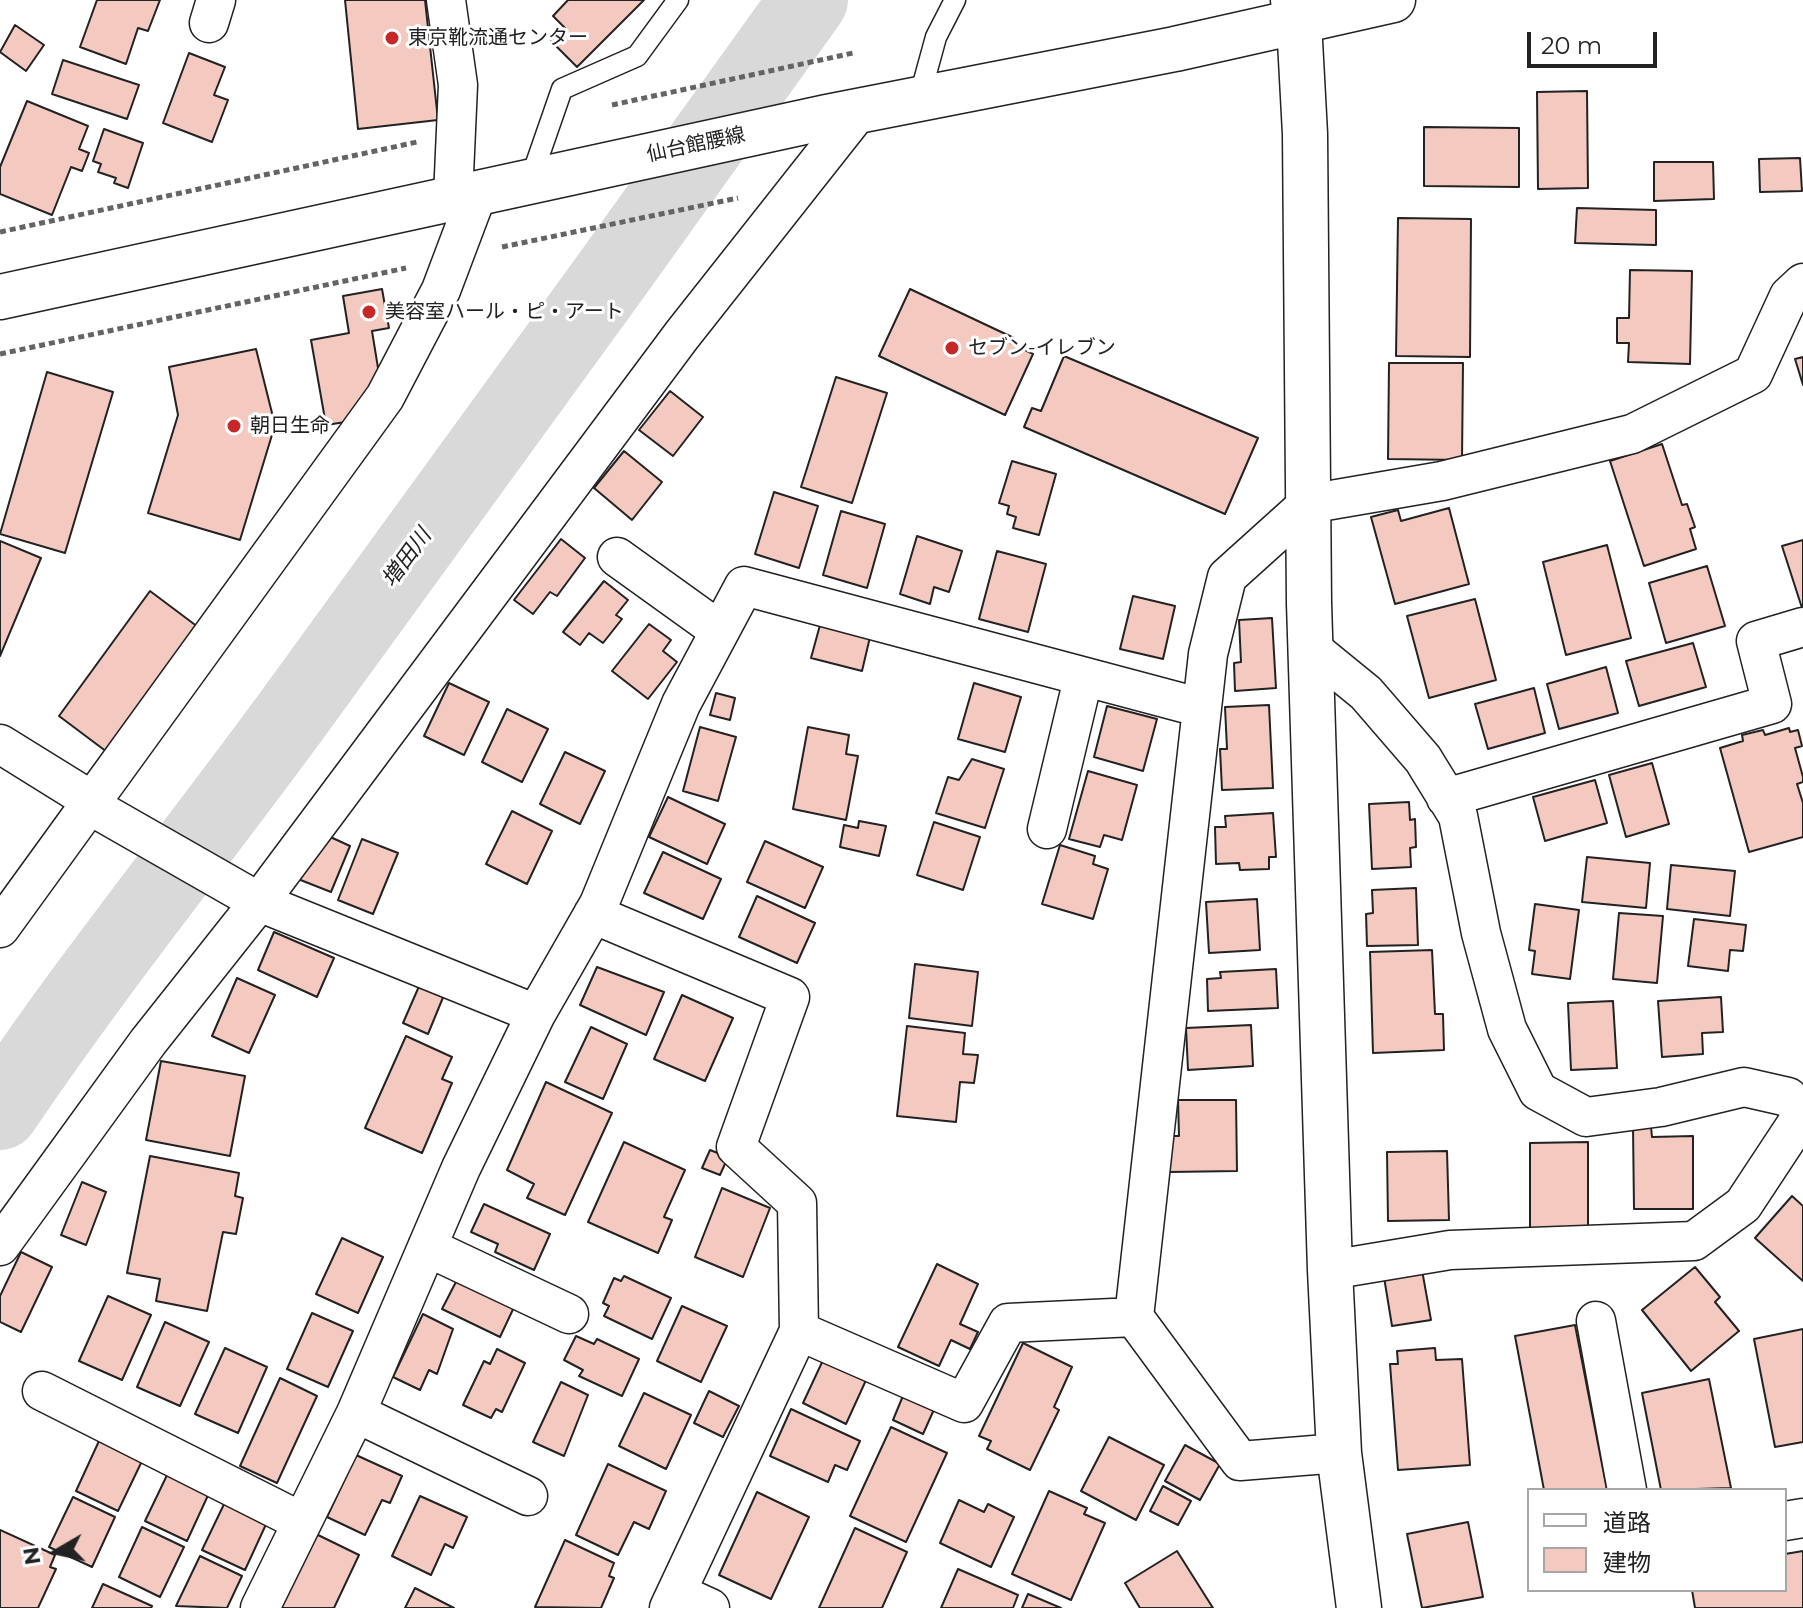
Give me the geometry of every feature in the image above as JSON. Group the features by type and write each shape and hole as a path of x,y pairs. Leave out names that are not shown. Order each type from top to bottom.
{"street":[{"path":"0,928 98,807 385,397 441,290 454,258 466,194 458,133 458,85 446,0"},
{"name":"仙台館腰線","path":"0,297 466,194 919,99 1296,11 1393,0"},
{"path":"1296,11 1308,303 1308,504 1330,1270 1339,1453 1359,1608"},
{"path":"0,1246 148,1042 259,902 843,114"},
{"path":"1339,1453 1240,1461 1134,1317 1208,654 1227,577 1308,504 1442,481 1632,434 1753,374 1789,296 1803,283"},
{"path":"617,557 720,631"},
{"path":"260,1608 356,1413 427,1247 536,1014 593,914 681,704 744,586 1083,679 1202,708"},
{"path":"1446,798 1772,704 1756,641 1803,627"},
{"path":"1312,649 1366,693 1423,759 1458,816 1481,933 1507,1029 1538,1091 1586,1117 1661,1107 1744,1087 1788,1097 1803,1112 1743,1205 1694,1241 1450,1250 1330,1270"},
{"path":"1047,829 1083,679"},
{"path":"0,744 98,807 259,902 536,1014"},
{"path":"593,914 790,997 736,1147 797,1203 799,1331 685,1603"},
{"path":"427,1247 569,1314"},
{"path":"799,1331 964,1403 1008,1323 1134,1317"},
{"path":"1596,1321 1627,1488"},
{"path":"42,1391 302,1522"},
{"path":"356,1413 528,1496"}],"lane":[{"path":"543,178 550,117 562,89 637,56 678,0"},
{"path":"919,99 936,37 955,0"}],"path":[{"path":"550,117 853,53"},
{"path":"0,232 458,133"},
{"path":"0,354 753,195"}],"building":[{"path":"97,0 160,0 148,31 138,28 126,64 80,47"},
{"path":"345,0 425,0 438,120 358,129"},
{"path":"568,0 644,0 577,67 551,41 565,28 553,16"},
{"path":"15,25 44,45 26,71 0,52"},
{"path":"189,53 225,67 214,95 228,100 212,142 163,123"},
{"path":"63,60 139,85 127,119 52,94"},
{"path":"1587,91 1588,188 1538,189 1537,92"},
{"path":"27,101 88,126 79,149 89,153 82,171 71,167 52,215 0,194 0,167"},
{"path":"1424,127 1519,128 1519,187 1424,186"},
{"path":"104,129 143,143 128,188 114,183 116,178 98,172 101,164 93,161"},
{"path":"1800,158 1802,191 1760,192 1759,159"},
{"path":"1654,162 1713,162 1714,199 1654,201"},
{"path":"1577,208 1656,210 1656,245 1575,243"},
{"path":"1398,218 1471,219 1470,357 1396,356"},
{"path":"1630,270 1692,271 1690,364 1628,362 1629,343 1617,343 1617,318 1629,318"},
{"path":"382,289 389,328 372,331 379,374 352,421 326,425 311,340 349,333 343,296"},
{"name":"セブン-イレブン","path":"910,289 1014,338 1011,343 1033,354 1005,415 879,356"},
{"path":"256,349 275,425 240,540 148,513 178,415 169,367"},
{"path":"1064,356 1258,438 1225,514 1024,427 1032,408 1041,411"},
{"path":"1803,357 1803,385 1795,359"},
{"path":"1389,363 1463,363 1462,460 1388,459"},
{"path":"47,372 113,392 65,553 0,534"},
{"path":"836,377 887,393 852,503 801,487"},
{"path":"670,391 703,417 673,456 639,430"},
{"path":"1662,444 1682,505 1687,504 1695,527 1690,529 1696,549 1644,566 1610,461"},
{"path":"624,451 662,482 632,520 594,488"},
{"path":"1012,461 1056,474 1039,535 1013,528 1016,517 1007,514 1009,506 999,503"},
{"path":"774,492 818,506 799,568 755,554"},
{"path":"1449,508 1469,584 1395,604 1371,517 1398,510 1401,521"},
{"path":"841,511 885,524 867,588 823,575"},
{"path":"917,536 962,551 949,592 934,587 930,604 900,594"},
{"path":"561,539 585,558 557,596 550,592 533,614 514,600"},
{"path":"1803,540 1803,608 1802,608 1782,546"},
{"path":"0,541 41,558 0,656"},
{"path":"1607,545 1631,638 1566,655 1543,562"},
{"path":"997,551 1046,564 1028,632 979,619"},
{"path":"1707,566 1725,626 1666,643 1649,583"},
{"path":"604,581 628,600 616,615 622,619 603,643 589,633 580,645 563,632"},
{"path":"150,591 202,630 111,755 59,716"},
{"path":"1133,596 1175,606 1163,659 1120,649"},
{"path":"1475,599 1496,680 1429,698 1407,616"},
{"path":"1272,618 1276,688 1235,691 1234,663 1241,662 1239,620"},
{"path":"649,624 671,640 663,651 677,662 648,699 612,671"},
{"path":"820,625 870,637 862,671 811,658"},
{"path":"1693,643 1706,687 1639,706 1626,661"},
{"path":"1606,667 1618,713 1559,729 1547,684"},
{"path":"449,683 489,702 464,755 424,736"},
{"path":"974,683 1021,697 1005,752 958,739"},
{"path":"1534,688 1545,733 1488,749 1475,704"},
{"path":"716,693 735,698 730,720 710,715"},
{"path":"1269,705 1273,788 1222,790 1220,749 1227,749 1225,707"},
{"path":"1107,706 1157,719 1143,771 1094,757"},
{"path":"507,709 548,729 522,782 482,762"},
{"path":"700,727 736,737 718,801 683,791"},
{"path":"808,727 849,735 846,754 858,756 846,820 793,809"},
{"path":"1789,728 1790,732 1798,730 1802,746 1795,748 1803,777 1803,782 1797,784 1803,803 1803,837 1749,852 1720,748 1743,741 1742,735 1763,730 1765,735"},
{"path":"565,752 605,771 580,824 540,804"},
{"path":"972,759 1004,769 985,828 936,813 948,777 959,780"},
{"path":"1652,763 1669,824 1626,837 1609,775"},
{"path":"1088,771 1137,785 1122,840 1104,835 1100,847 1069,839"},
{"path":"1595,780 1607,823 1545,841 1533,797"},
{"path":"668,797 725,824 707,864 649,837"},
{"path":"1409,802 1410,820 1415,819 1416,847 1410,848 1411,867 1372,869 1369,804"},
{"path":"512,811 552,831 527,884 486,864"},
{"path":"1273,813 1276,857 1269,857 1269,869 1240,870 1239,863 1216,864 1215,827 1226,827 1225,816"},
{"path":"859,821 886,826 879,856 840,847 844,825 858,828"},
{"path":"934,822 980,837 963,890 917,875"},
{"path":"326,835 350,846 331,892 298,879"},
{"path":"362,839 398,853 373,914 338,900"},
{"path":"765,841 823,867 805,908 747,882"},
{"path":"1060,845 1095,856 1093,864 1108,869 1093,919 1042,904"},
{"path":"663,852 721,879 703,919 644,893"},
{"path":"1587,857 1650,863 1646,908 1582,902"},
{"path":"1671,865 1735,871 1730,916 1667,909"},
{"path":"1416,888 1418,945 1367,946 1366,914 1373,913 1372,890"},
{"path":"757,896 815,923 797,963 739,937"},
{"path":"1257,899 1260,950 1209,953 1206,902"},
{"path":"1535,904 1579,910 1570,979 1532,974 1535,951 1529,950"},
{"path":"1619,913 1663,916 1657,983 1613,979"},
{"path":"1694,919 1746,925 1743,951 1730,950 1728,971 1688,966"},
{"path":"274,932 334,958 317,997 258,970"},
{"path":"1432,950 1435,1014 1443,1014 1444,1050 1373,1053 1370,952"},
{"path":"915,964 978,972 972,1026 909,1018"},
{"path":"597,967 664,992 646,1035 580,1005"},
{"path":"1276,969 1278,1008 1208,1011 1207,979 1221,978 1220,972"},
{"path":"237,978 275,995 249,1053 212,1036"},
{"path":"420,984 444,995 428,1034 403,1023"},
{"path":"682,995 733,1018 705,1081 654,1059"},
{"path":"1721,997 1723,1032 1702,1033 1703,1054 1662,1057 1658,1001"},
{"path":"1613,1001 1617,1068 1571,1070 1568,1003"},
{"path":"1251,1025 1253,1066 1188,1070 1186,1028"},
{"path":"907,1026 965,1033 963,1054 978,1055 974,1083 960,1082 956,1122 897,1116"},
{"path":"591,1027 627,1044 603,1099 565,1082"},
{"path":"406,1036 452,1057 442,1079 452,1083 422,1153 365,1128"},
{"path":"161,1061 245,1076 230,1156 146,1140"},
{"path":"546,1082 612,1113 565,1215 527,1198 534,1184 507,1170"},
{"path":"1178,1100 1236,1100 1237,1171 1169,1172 1168,1136 1179,1136"},
{"path":"1633,1127 1651,1127 1652,1137 1693,1136 1693,1209 1634,1209"},
{"path":"624,1142 685,1170 664,1217 672,1220 658,1253 588,1222"},
{"path":"1588,1142 1588,1230 1530,1230 1530,1143"},
{"path":"710,1150 728,1157 720,1175 702,1168"},
{"path":"1447,1151 1449,1220 1388,1221 1387,1152"},
{"path":"150,1156 239,1173 235,1196 243,1198 236,1234 223,1232 207,1311 156,1301 160,1279 127,1273"},
{"path":"82,1182 106,1192 86,1245 61,1235"},
{"path":"722,1188 770,1208 743,1277 695,1257"},
{"path":"1792,1196 1803,1206 1803,1281 1755,1238"},
{"path":"484,1204 550,1234 534,1270 495,1252 498,1244 471,1232"},
{"path":"342,1238 383,1257 358,1313 316,1294"},
{"path":"21,1252 52,1267 21,1332 0,1322 0,1296"},
{"path":"937,1264 978,1284 960,1324 978,1332 970,1349 951,1340 939,1366 898,1347"},
{"path":"1695,1267 1720,1297 1715,1302 1739,1331 1691,1371 1642,1310"},
{"path":"1422,1270 1431,1320 1392,1326 1384,1277"},
{"path":"459,1276 516,1303 500,1337 442,1309"},
{"path":"624,1276 671,1298 652,1339 604,1316 609,1306 603,1303 614,1278 621,1281"},
{"path":"108,1296 151,1315 122,1380 79,1361"},
{"path":"682,1306 727,1326 701,1382 657,1361"},
{"path":"312,1313 353,1331 328,1387 287,1369"},
{"path":"423,1314 453,1329 437,1374 429,1370 420,1390 393,1377"},
{"path":"165,1322 209,1342 180,1406 137,1387"},
{"path":"1575,1325 1607,1488 1544,1488 1515,1336"},
{"path":"1803,1329 1803,1442 1775,1447 1754,1339"},
{"path":"576,1336 594,1344 597,1339 639,1359 622,1396 579,1376 583,1370 564,1360"},
{"path":"1023,1343 1072,1367 1054,1407 1059,1410 1030,1470 987,1449 991,1441 979,1436"},
{"path":"225,1348 267,1367 238,1433 195,1414"},
{"path":"1435,1348 1436,1360 1462,1359 1470,1465 1398,1470 1390,1364 1398,1364 1397,1351"},
{"path":"497,1349 525,1363 502,1412 496,1409 491,1418 463,1405 484,1361 490,1364"},
{"path":"824,1358 867,1378 846,1424 803,1403"},
{"path":"280,1378 317,1396 277,1483 240,1466"},
{"path":"1709,1379 1731,1488 1661,1488 1642,1393"},
{"path":"561,1382 588,1395 564,1456 533,1442"},
{"path":"709,1391 739,1406 723,1437 694,1423"},
{"path":"905,1391 936,1405 923,1434 893,1420"},
{"path":"644,1393 691,1415 666,1469 619,1446"},
{"path":"791,1409 860,1441 847,1470 835,1465 828,1482 770,1456"},
{"path":"891,1427 947,1453 906,1542 850,1516"},
{"path":"1109,1437 1164,1465 1136,1520 1081,1491"},
{"path":"99,1441 142,1461 118,1511 76,1491"},
{"path":"1185,1445 1220,1464 1200,1500 1165,1481"},
{"path":"356,1455 402,1476 390,1503 382,1500 365,1535 327,1517"},
{"path":"608,1464 666,1491 649,1529 634,1522 618,1555 576,1535"},
{"path":"169,1471 210,1491 187,1541 145,1521"},
{"path":"1163,1486 1191,1501 1178,1525 1150,1511"},
{"path":"1049,1491 1087,1508 1084,1514 1105,1523 1071,1600 1012,1574"},
{"path":"757,1492 809,1517 771,1599 719,1575"},
{"path":"420,1496 467,1517 453,1548 445,1544 431,1575 392,1556"},
{"path":"73,1497 115,1517 92,1567 49,1547"},
{"path":"226,1500 268,1520 245,1570 202,1550"},
{"path":"959,1500 984,1512 988,1504 1014,1517 991,1567 940,1543"},
{"path":"1468,1522 1483,1597 1422,1608 1407,1534"},
{"path":"142,1527 184,1547 160,1597 119,1577"},
{"path":"855,1528 907,1552 882,1608 819,1608"},
{"path":"0,1530 55,1555 50,1567 56,1569 38,1608 0,1608"},
{"path":"316,1534 359,1555 334,1608 281,1608"},
{"path":"565,1540 614,1563 609,1576 614,1578 601,1608 535,1607"},
{"path":"1177,1551 1213,1608 1140,1608 1125,1583"},
{"path":"1803,1551 1803,1608 1695,1608 1692,1592 1787,1592 1787,1554"},
{"path":"200,1556 242,1576 227,1608 176,1606"},
{"path":"958,1569 1018,1595 1013,1608 941,1608"},
{"path":"103,1584 152,1606 92,1608"},
{"path":"415,1588 454,1608 405,1608"},
{"path":"1028,1594 1061,1608 1022,1608"}],"waterway":[{"name":"増田川","path":"0,1111 424,534 809,0"}],"place":[{"name":"東京靴流通センター","path":"392,38"},
{"name":"美容室ハール・ピ・アート","path":"369,312"},
{"name":"セブン-イレブン","path":"952,348"},
{"name":"朝日生命","path":"234,426"}]}
